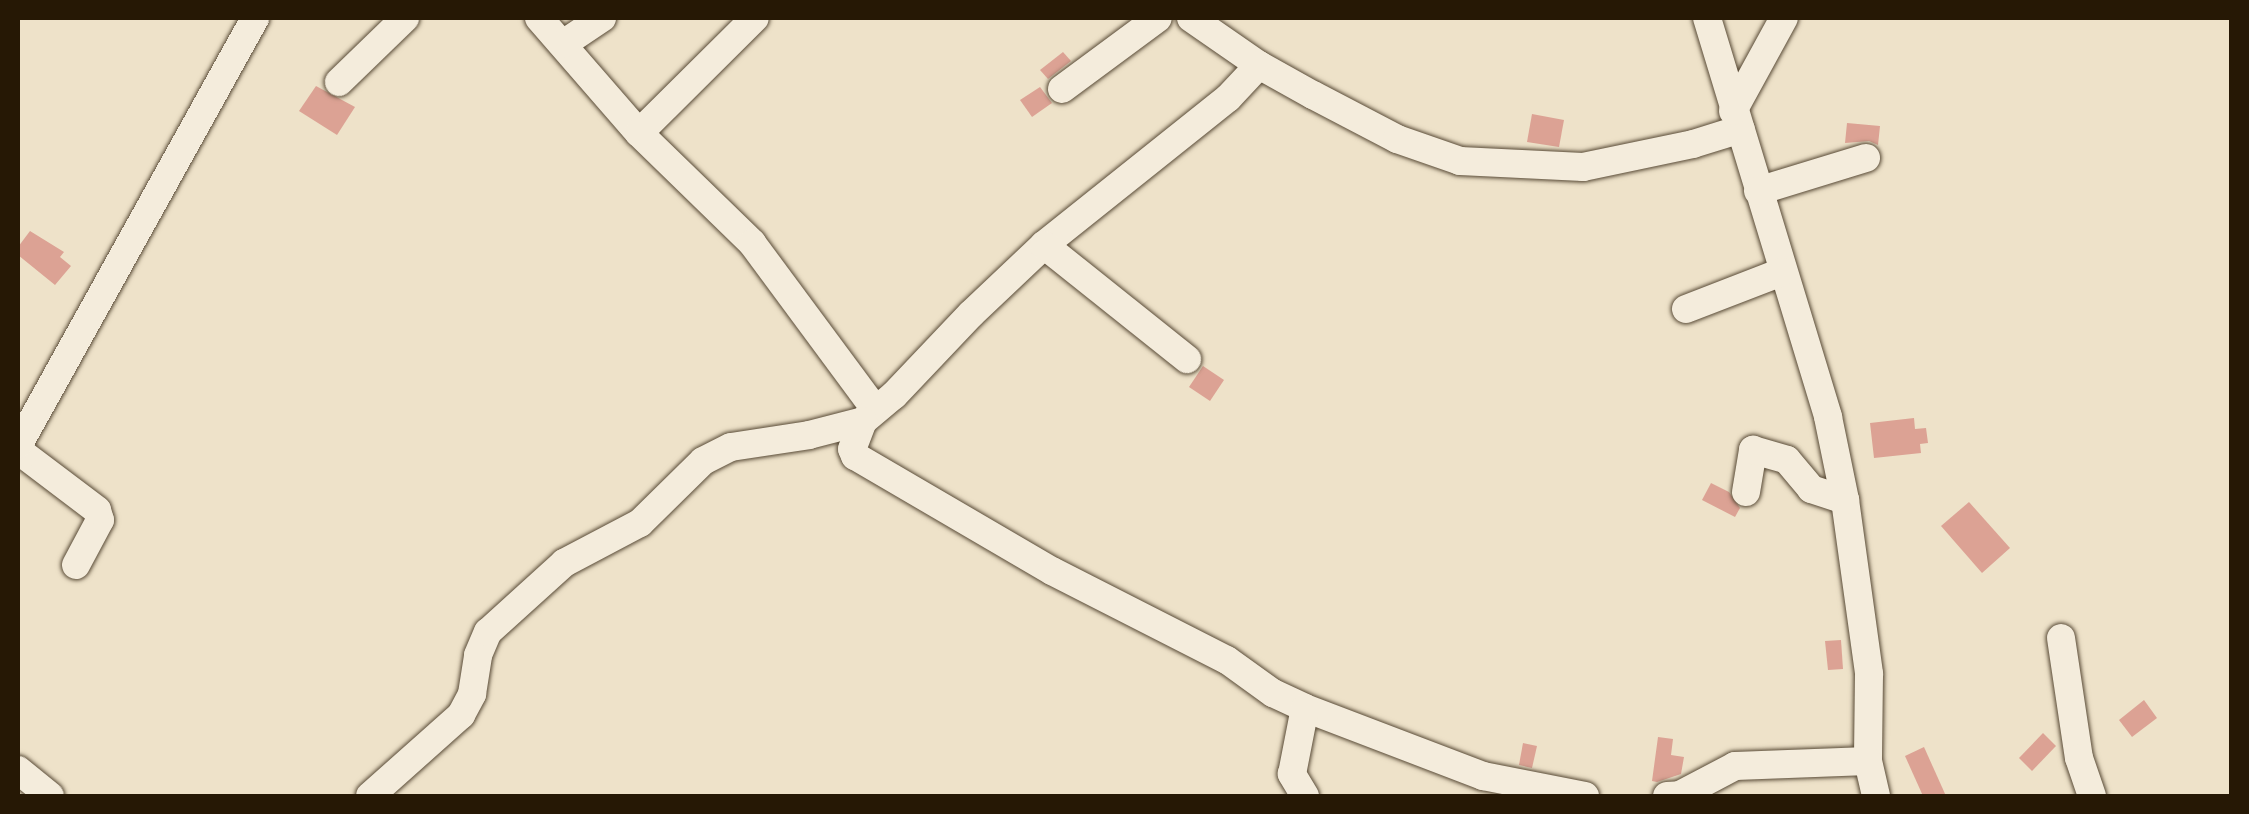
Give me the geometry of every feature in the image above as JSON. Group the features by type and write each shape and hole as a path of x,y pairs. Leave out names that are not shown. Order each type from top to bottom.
{"street":[{"path":"76,566 100,520 97,510 24,454 20,444 255,18"},
{"path":"339,82 405,18"},
{"path":"539,18 638,133 752,243 869,415"},
{"path":"563,44 602,18"},
{"path":"638,133 755,18"},
{"path":"1062,89 1158,18"},
{"path":"1191,18 1259,65 1397,139 1460,161 1583,167 1693,144 1737,120 1784,18"},
{"path":"1707,18 1828,417 1845,500 1869,674 1868,761 1876,796"},
{"path":"1259,65 1228,98 1044,245 869,415 852,449 861,464 903,483 1052,571 1227,660 1273,693 1304,708 1483,776 1585,796"},
{"path":"1758,191 1866,158"},
{"path":"1044,245 1109,301 1188,359"},
{"path":"1686,309 1782,272"},
{"path":"370,796 461,715 472,694 478,655 488,632 564,563 640,523 703,462 731,447 809,436 869,415"},
{"path":"1746,492 1754,450 1787,460 1811,488 1845,500"},
{"path":"2061,638 2079,758 2092,796"},
{"path":"1304,708 1292,774 1304,796"},
{"path":"1667,796 1680,795 1736,766 1868,761"},
{"path":"18,770 50,796"}],"building":[{"path":"1063,52 1071,61 1048,79 1040,70"},
{"path":"316,86 355,107 337,135 299,111"},
{"path":"1040,87 1052,103 1032,117 1020,100"},
{"path":"1532,114 1564,120 1559,147 1527,142"},
{"path":"1847,123 1880,126 1878,145 1869,141 1845,143"},
{"path":"30,231 64,252 60,257 71,266 55,285 18,255 18,247"},
{"path":"1203,366 1224,380 1210,401 1189,387"},
{"path":"1914,418 1915,429 1926,428 1928,443 1920,444 1921,453 1874,458 1870,423"},
{"path":"1711,483 1729,492 1740,508 1735,517 1702,500"},
{"path":"1969,502 2010,548 1982,573 1941,526"},
{"path":"1841,640 1843,669 1828,670 1825,641"},
{"path":"2144,700 2157,718 2132,737 2119,720"},
{"path":"2043,733 2056,746 2032,771 2019,758"},
{"path":"1658,737 1673,739 1671,755 1684,757 1681,774 1657,782 1652,781"},
{"path":"1523,743 1537,746 1532,768 1519,765"},
{"path":"1924,747 1946,796 1923,796 1905,756"}]}
